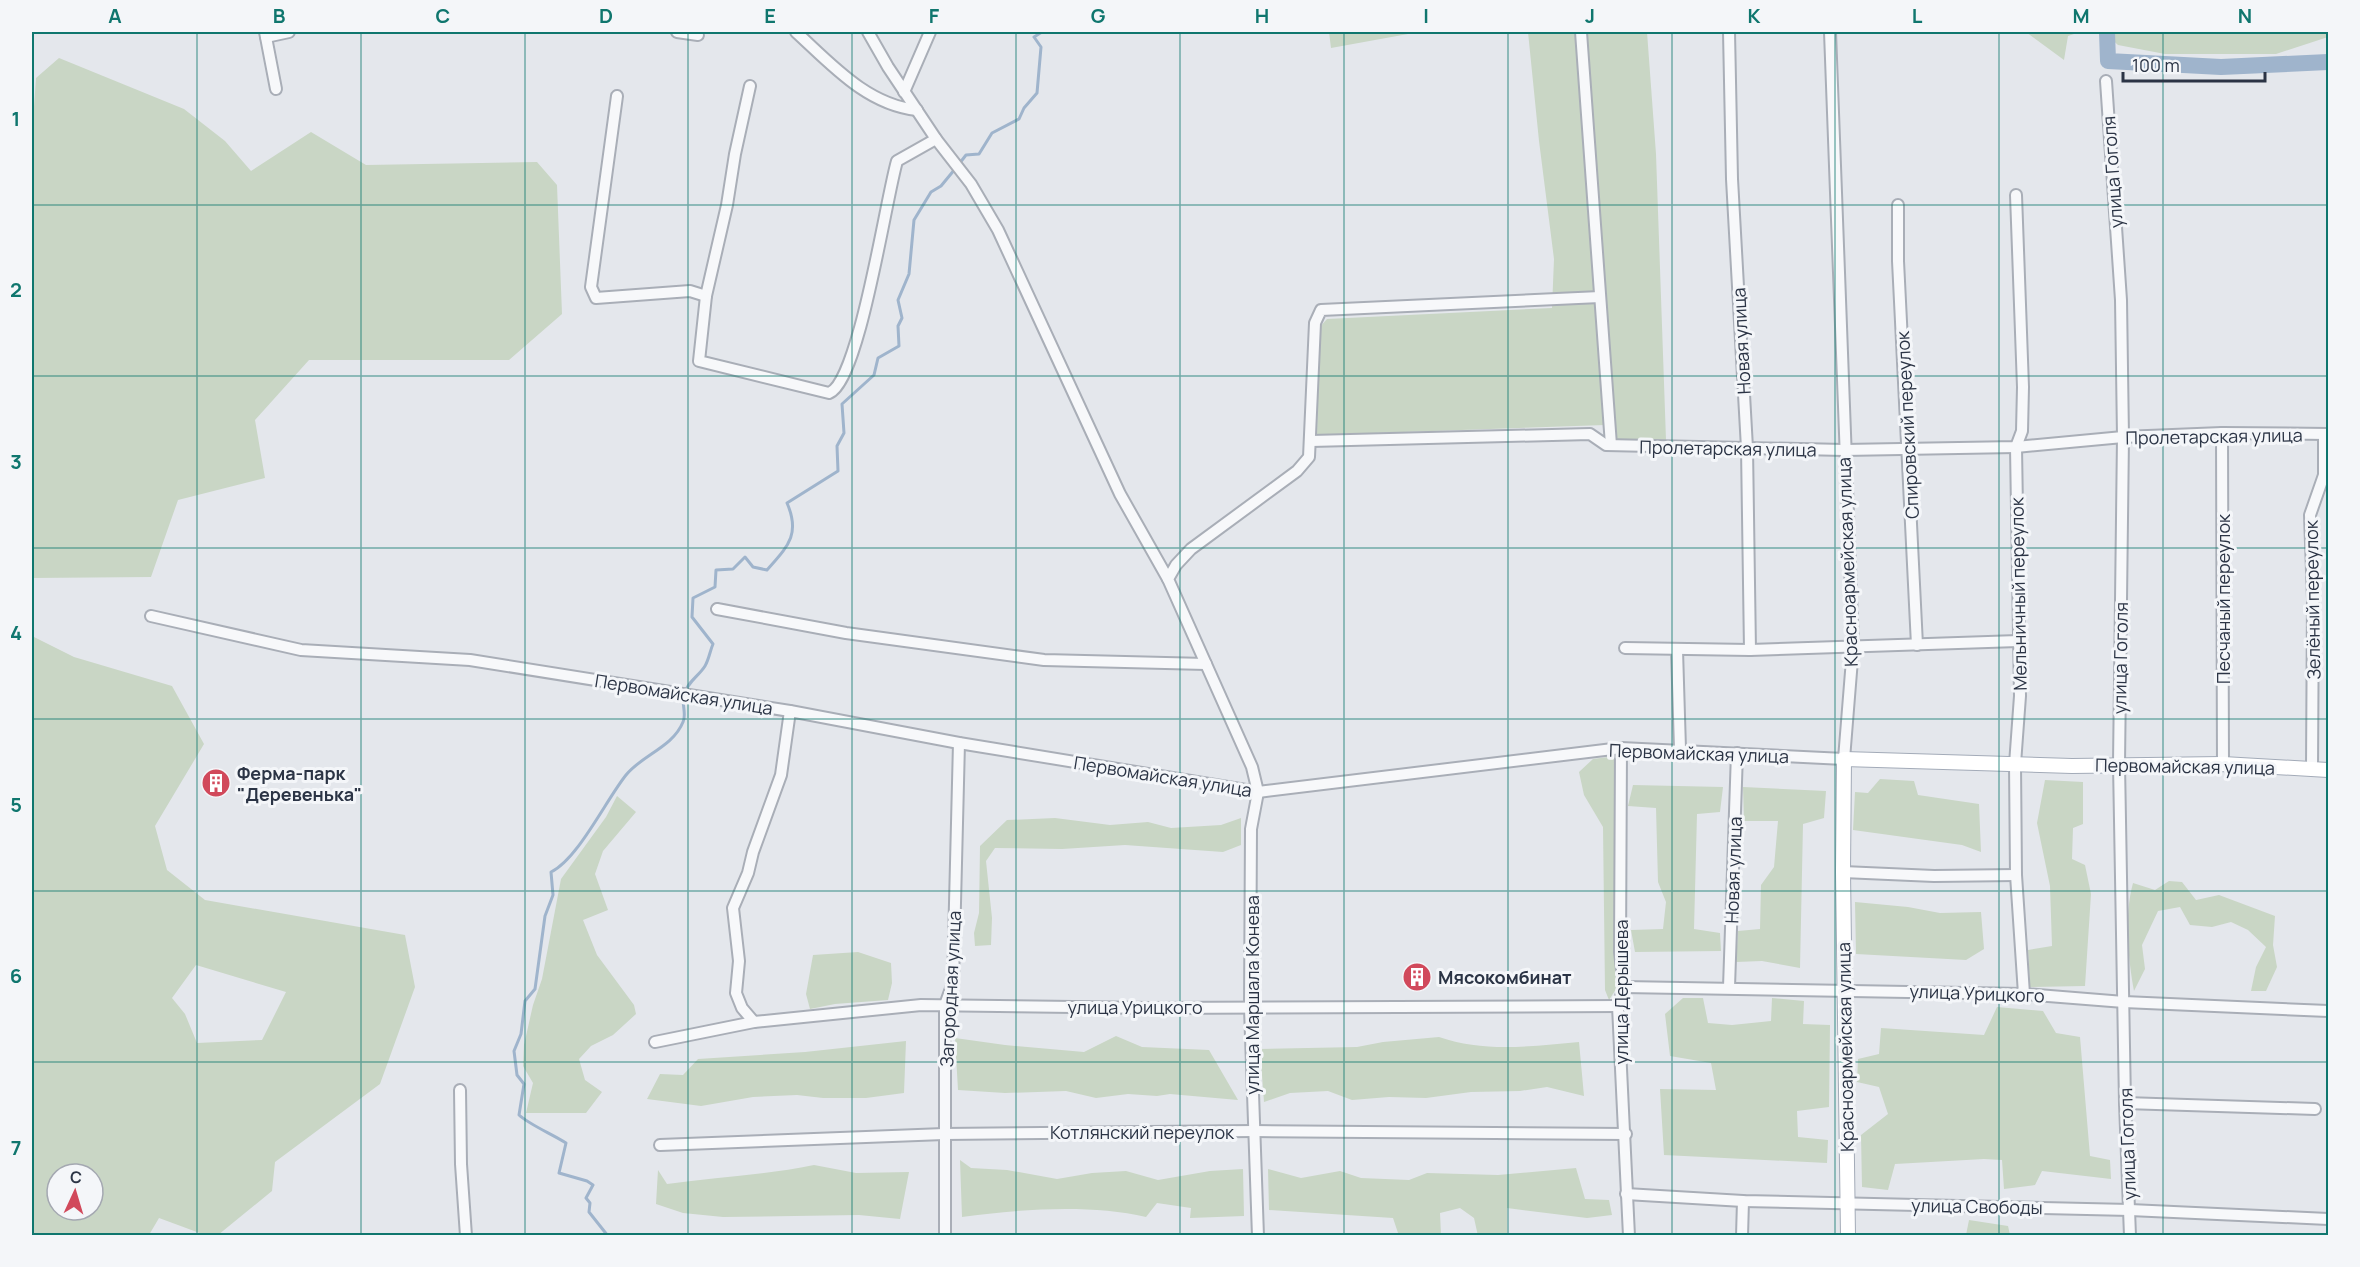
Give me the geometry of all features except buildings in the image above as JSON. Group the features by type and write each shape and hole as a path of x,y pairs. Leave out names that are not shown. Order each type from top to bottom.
{"main road":[{"name":"Первомайская улица","path":"1844,759 2072,766 2223,764 2328,770"},
{"name":"Красноармейская улица","path":"1844,759 1843,872 1848,1236"}],"street":[{"path":"276,89 265,34 289,32"},
{"path":"677,32 698,35"},
{"path":"796,32 861,89 890,106 916,110"},
{"path":"868,32 904,92 936,139 971,184 998,230 1120,494 1168,579 1252,767 1258,792"},
{"path":"904,92 930,32"},
{"path":"1581,32 1611,445"},
{"name":"Новая улица","path":"1729,32 1732,179 1747,448 1750,650"},
{"name":"Красноармейская улица","path":"1830,32 1838,192 1844,450 1853,647 1844,759"},
{"name":"улица Гоголя","path":"2106,81 2121,300 2123,437 2119,764 2125,1103 2130,1236"},
{"path":"750,86 735,154 727,205 706,296 699,361 829,393 834,392 842,381 862,321 897,161 936,139"},
{"path":"618,96 591,287 596,298 690,291 706,296"},
{"name":"Мельничный переулок","path":"2016,195 2023,387 2022,431 2016,447 2020,696 2015,764 2016,875 2024,994"},
{"name":"Спировский переулок","path":"1898,205 1898,261 1917,645"},
{"path":"1168,579 1176,565 1191,549 1297,471 1309,457 1315,322 1320,310 1600,297"},
{"name":"Пролетарская улица","path":"1311,441 1590,434 1606,445 1844,450 2016,447 2123,437 2222,433 2326,434"},
{"name":"Песчаный переулок","path":"2222,433 2223,764"},
{"name":"Зелёный переулок","path":"2312,769 2313,599 2310,514 2324,475 2326,434"},
{"path":"717,609 846,633 1044,660 1206,664"},
{"name":"Первомайская улица","path":"151,616 301,650 470,660 790,711 959,743 1258,792 1621,748 1680,749 1844,759"},
{"path":"1625,648 1750,650 2018,641"},
{"path":"1677,650 1680,749"},
{"path":"754,1022 742,1008 736,993 739,961 733,908 748,873 753,852 781,775 790,711"},
{"name":"Загородная улица","path":"945,1236 945,1005 953,983 959,743"},
{"name":"улица Дерышева","path":"1621,748 1620,952 1624,987 1618,1006 1626,1134 1624,1159 1629,1236"},
{"name":"Новая улица","path":"1729,987 1737,753"},
{"name":"улица Маршала Конева","path":"1258,792 1251,830 1250,1008 1258,1236"},
{"path":"1843,872 1934,876 2016,875"},
{"name":"улица Урицкого","path":"1624,987 1845,989 2024,994 2124,1002 2328,1011"},
{"name":"улица Урицкого","path":"655,1042 754,1022 921,1005 1250,1008 1618,1006"},
{"path":"459,1090 466,1236"},
{"path":"2125,1103 2315,1109"},
{"name":"Котлянский переулок","path":"660,1145 944,1134 1254,1131 1626,1134"},
{"name":"улица Свободы","path":"1626,1194 1743,1201 2130,1210 2328,1220"},
{"path":"1742,1236 1743,1201"}],"green space":[{"path":"1329,32 1419,32 1331,48"},
{"path":"1528,32 1647,32 1656,154 1666,440 1607,439 1605,425 1317,435 1319,328 1327,319 1552,308 1554,259"},
{"path":"2026,32 2080,32 2068,36 2064,60"},
{"path":"2110,32 2328,32 2328,37 2276,54 2165,54 2118,45 2109,37"},
{"path":"59,58 184,109 225,141 251,171 311,132 366,165 537,162 557,185 562,314 509,360 309,360 255,420 265,478 178,500 151,577 32,578 32,135 36,78"},
{"path":"32,636 74,657 172,686 204,744 155,826 167,870 205,900 405,935 415,987 380,1084 275,1162 272,1191 218,1235 205,1235 159,1218 149,1235 32,1235","holes":["196,965 286,992 262,1040 197,1043 185,1014 172,998"]},
{"path":"1616,756 1614,925 1618,986 1609,1000 1605,990 1603,827 1584,795 1579,772 1593,759"},
{"path":"1880,779 1914,781 1918,795 1979,804 1981,852 1962,845 1853,830 1855,792 1868,793"},
{"path":"2045,780 2083,782 2083,824 2073,828 2072,859 2085,865 2091,894 2085,986 2030,987 2028,950 2052,946 2050,886 2037,823"},
{"path":"1633,785 1723,787 1720,812 1697,814 1694,929 1720,933 1721,951 1635,952 1631,930 1663,929 1666,902 1658,882 1656,808 1628,806"},
{"path":"1743,787 1826,791 1824,818 1803,824 1800,968 1762,961 1736,962 1738,931 1760,929 1761,885 1774,867 1778,821 1744,821"},
{"path":"617,796 636,812 603,851 595,874 608,910 583,920 597,955 634,1005 636,1014 613,1035 591,1046 579,1059 585,1080 602,1092 586,1113 526,1113 533,1083 523,1066 524,1045 533,1005 542,979 561,879 606,817"},
{"path":"1055,818 1110,825 1148,822 1171,828 1221,825 1241,818 1241,845 1223,852 1125,845 1062,849 995,848 986,861 992,918 991,945 975,946 974,933 979,913 980,846 1007,820"},
{"path":"2169,881 2182,882 2196,900 2219,895 2275,916 2273,945 2277,967 2266,991 2251,991 2256,967 2266,947 2248,930 2231,922 2212,927 2190,925 2180,907 2158,911 2142,945 2145,969 2134,991 2128,937 2133,883 2155,890"},
{"path":"1855,902 1908,907 1940,913 1981,912 1984,949 1966,960 1856,954"},
{"path":"858,952 891,963 892,983 888,1000 835,1004 810,1009 806,994 813,955"},
{"path":"1683,998 1703,998 1708,1023 1732,1025 1771,1021 1772,998 1804,1001 1803,1024 1830,1025 1829,1107 1797,1111 1798,1137 1828,1140 1827,1163 1664,1155 1660,1089 1716,1090 1711,1063 1670,1056 1665,1014"},
{"path":"1997,1007 2043,1011 2056,1033 2080,1037 2090,1156 2110,1160 2111,1179 2042,1171 2035,1185 2004,1189 2002,1160 1984,1159 1895,1164 1888,1190 1862,1187 1861,1135 1888,1114 1879,1087 1857,1082 1858,1059 1879,1054 1881,1028 1984,1035"},
{"path":"1116,1036 1142,1047 1209,1050 1238,1100 1170,1094 1157,1096 1128,1094 1096,1098 1066,1091 1005,1093 958,1090 955,1038 1084,1052"},
{"path":"1439,1037 1491,1047 1579,1042 1584,1096 1547,1087 1520,1091 1471,1092 1426,1098 1389,1097 1352,1100 1328,1091 1290,1093 1264,1102 1260,1049 1357,1047 1383,1042"},
{"path":"906,1041 904,1093 866,1098 823,1098 797,1095 753,1097 701,1106 647,1099 660,1074 683,1075 698,1059 805,1052"},
{"path":"960,1160 971,1168 1007,1170 1057,1179 1092,1173 1126,1171 1158,1180 1210,1171 1243,1169 1244,1216 1190,1218 1191,1208 1157,1203 1146,1217 1102,1210 1055,1209 962,1217"},
{"path":"814,1165 856,1173 909,1172 900,1219 859,1215 723,1217 683,1213 656,1204 658,1170 667,1184"},
{"path":"1576,1168 1585,1199 1609,1200 1612,1215 1587,1218 1507,1208 1507,1235 1478,1236 1474,1218 1460,1208 1440,1213 1441,1235 1399,1236 1393,1218 1269,1210 1268,1169 1301,1178 1340,1171 1361,1178 1409,1180 1427,1173 1498,1175"},
{"path":"1969,1220 2008,1226 2010,1235 1966,1235"}],"waterway":[{"path":"959,164 966,155 979,154 992,133 1019,119 1024,108 1037,93 1041,47 1034,37 1042,32"},
{"path":"2107,32 2108,61 2221,67 2328,62"},
{"path":"608,1236 589,1212 590,1203 586,1198 593,1185 559,1173 566,1143 519,1115 524,1084 517,1075 514,1051 521,1034 525,1001 535,989 545,916 553,895 551,872 571,855 626,775 672,738 683,722 683,698 686,690 708,661 713,644 692,617 693,598 715,587 716,570 733,569 745,557 753,567 767,570 790,540 793,524 787,503 838,471 837,446 844,433 842,404 874,375 878,358 899,346 898,326 902,318 898,300 909,274 914,220 931,192 941,186 955,169"}],"place":[{"name":"Ферма-парк \"Деревенька\"","path":"216,783"},
{"name":"Мясокомбинат","path":"1417,977"}]}
